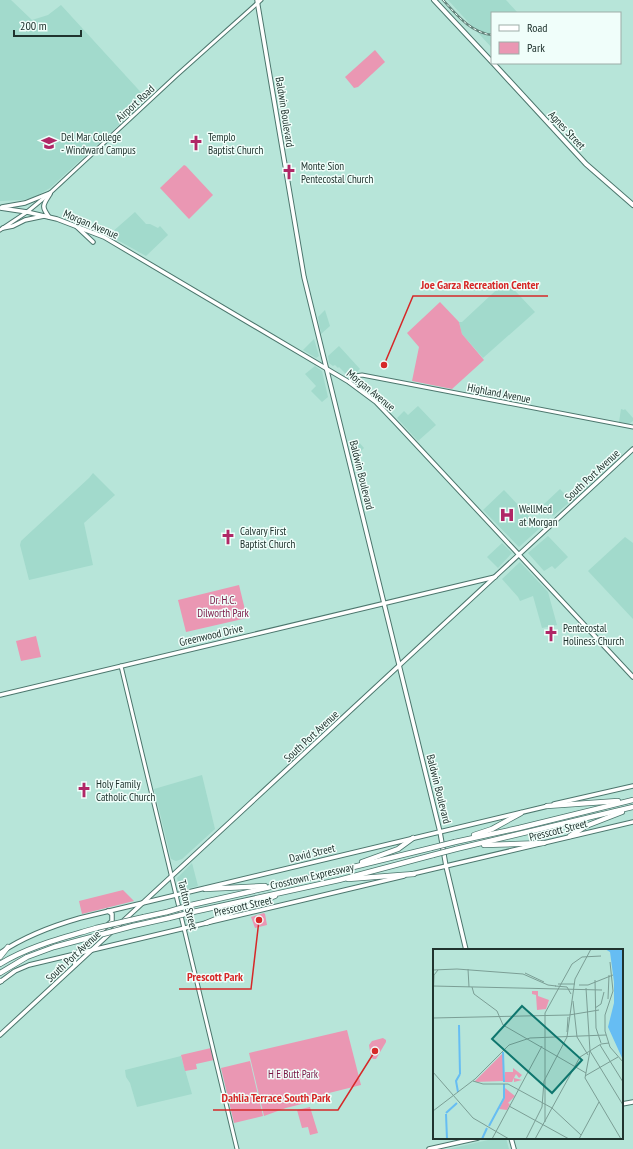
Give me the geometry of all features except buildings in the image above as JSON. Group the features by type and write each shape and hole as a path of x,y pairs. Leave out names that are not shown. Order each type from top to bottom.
{"highway":[{"path":"547,806 631,800"},
{"name":"Crosstown Expressway","path":"0,964 12,956 28,949 96,928 631,800"},
{"path":"570,836 586,826 633,807"},
{"name":"Crosstown Expressway","path":"0,973 27,957 54,947 133,926 339,880 456,849 633,807"},
{"path":"456,842 492,829 521,813"},
{"path":"342,870 398,849 413,838"},
{"path":"475,845 544,843"},
{"path":"339,880 414,874"},
{"path":"205,889 247,888 282,884"},
{"path":"206,924 243,908 296,889"},
{"path":"0,957 8,947"}],"main road":[{"name":"Agnes Street","path":"434,0 491,62"},
{"name":"Baldwin Boulevard","path":"259,1 304,277 440,832 446,866 466,949"},
{"name":"Agnes Street","path":"493,64 586,164 633,205"},
{"path":"0,208 25,203 50,193"},
{"path":"1,229 13,226 26,220 47,217 43,204 50,193"},
{"name":"Morgan Avenue","path":"0,208 27,212 75,225 110,240 349,382 376,402 633,677"},
{"path":"75,225 94,242"},
{"name":"South Port Avenue","path":"0,1035 633,449"},
{"name":"Greenwood Drive","path":"0,695 496,577"},
{"name":"David Street","path":"0,952 56,924 633,786"},
{"name":"Presscott Street","path":"0,981 21,968 74,954 633,822"},
{"path":"188,892 184,898 190,923 194,926"},
{"path":"74,954 112,921 112,914 108,912"},
{"path":"70,956 74,959 75,965"},
{"path":"623,1104 633,1102"},
{"path":"429,1149 474,1139"},
{"path":"511,1139 514,1149"}],"street":[{"name":"Airport Road","path":"1,229 27,212 50,193 259,1"},
{"name":"Highland Avenue","path":"349,382 355,376 362,375 633,427"},
{"name":"Tarlton Street","path":"121,666 237,1149"}],"shaded area":[{"name":"Del Mar College - Windward Campus","path":"0,0 11,0 32,20 48,15 61,5 147,99 50,188 33,198 23,200 0,201"},
{"path":"448,0 506,0 517,12 491,12 491,47"},
{"path":"135,212 146,224 150,224 158,228 160,226 168,235 146,256 112,237 111,233"},
{"path":"506,281 535,312 483,358 462,334 459,322 462,322"},
{"path":"325,310 330,326 321,334 318,317"},
{"path":"314,339 319,356 316,358 303,350"},
{"path":"339,346 360,369 350,378 339,367 338,368 335,365 333,366 329,363 328,356"},
{"path":"315,366 322,371 328,397 322,402 311,391 316,386 305,374"},
{"path":"418,406 436,425 418,441 397,418 404,411 408,415"},
{"path":"621,409 625,409 633,418 633,421 629,424 619,422"},
{"path":"356,439 364,448 353,459 350,445"},
{"path":"93,473 115,495 84,523 93,565 29,580 20,545 21,541"},
{"path":"560,489 571,501 553,516 543,505"},
{"path":"504,490 540,528 519,547 483,510"},
{"path":"548,536 568,557 555,569 552,566 544,571 528,553"},
{"path":"625,537 633,543 633,619 588,571"},
{"path":"502,543 512,553 498,568 487,557"},
{"path":"520,562 548,592 557,625 542,628 533,596 520,601 502,579"},
{"path":"202,775 215,829 182,859 176,861 171,859 154,789"},
{"path":"192,863 198,886 183,890 180,888 177,878"},
{"path":"181,1056 192,1094 137,1107 130,1083 126,1077 125,1070"},
{"path":"493,1139 506,1139 509,1149 448,1149"}],"green space":[{"path":"375,50 385,62 358,87 354,88 345,77"},
{"path":"184,165 213,195 189,219 160,188"},
{"path":"440,302 459,322 462,334 484,360 452,389 412,381 419,347 407,333"},
{"name":"Dr. H.C. Dilworth Park","path":"239,585 247,618 186,632 178,600"},
{"path":"36,636 41,657 21,661 16,641"},
{"path":"123,890 134,901 82,914 79,901"},
{"path":"264,913 267,925 255,928 251,917"},
{"name":"H E Butt Park","path":"347,1030 361,1085 329,1093 329,1097 286,1108 264,1116 249,1053"},
{"path":"383,1038 386,1042 376,1059 373,1059 371,1057 369,1045 372,1041"},
{"path":"211,1048 214,1060 196,1064 197,1069 185,1071 181,1055"},
{"path":"250,1061 263,1116 234,1123 221,1068"},
{"path":"310,1107 318,1133 310,1135 308,1127 302,1128 297,1110"}],"railway":[{"path":"443,0 464,22 477,30 491,35"}],"place":[{"name":"Del Mar College - Windward Campus","path":"49,143"},
{"name":"Templo Baptist Church","path":"196,143"},
{"name":"Monte Sion Pentecostal Church","path":"289,172"},
{"name":"Joe Garza Recreation Center","path":"384,365"},
{"name":"WellMed at Morgan","path":"507,515"},
{"name":"Calvary First Baptist Church","path":"228,537"},
{"name":"Pentecostal Holiness Church","path":"551,634"},
{"name":"Holy Family Catholic Church","path":"84,790"},
{"name":"Prescott Park","path":"259,920"},
{"name":"Dahlia Terrace South Park","path":"375,1051"}]}
